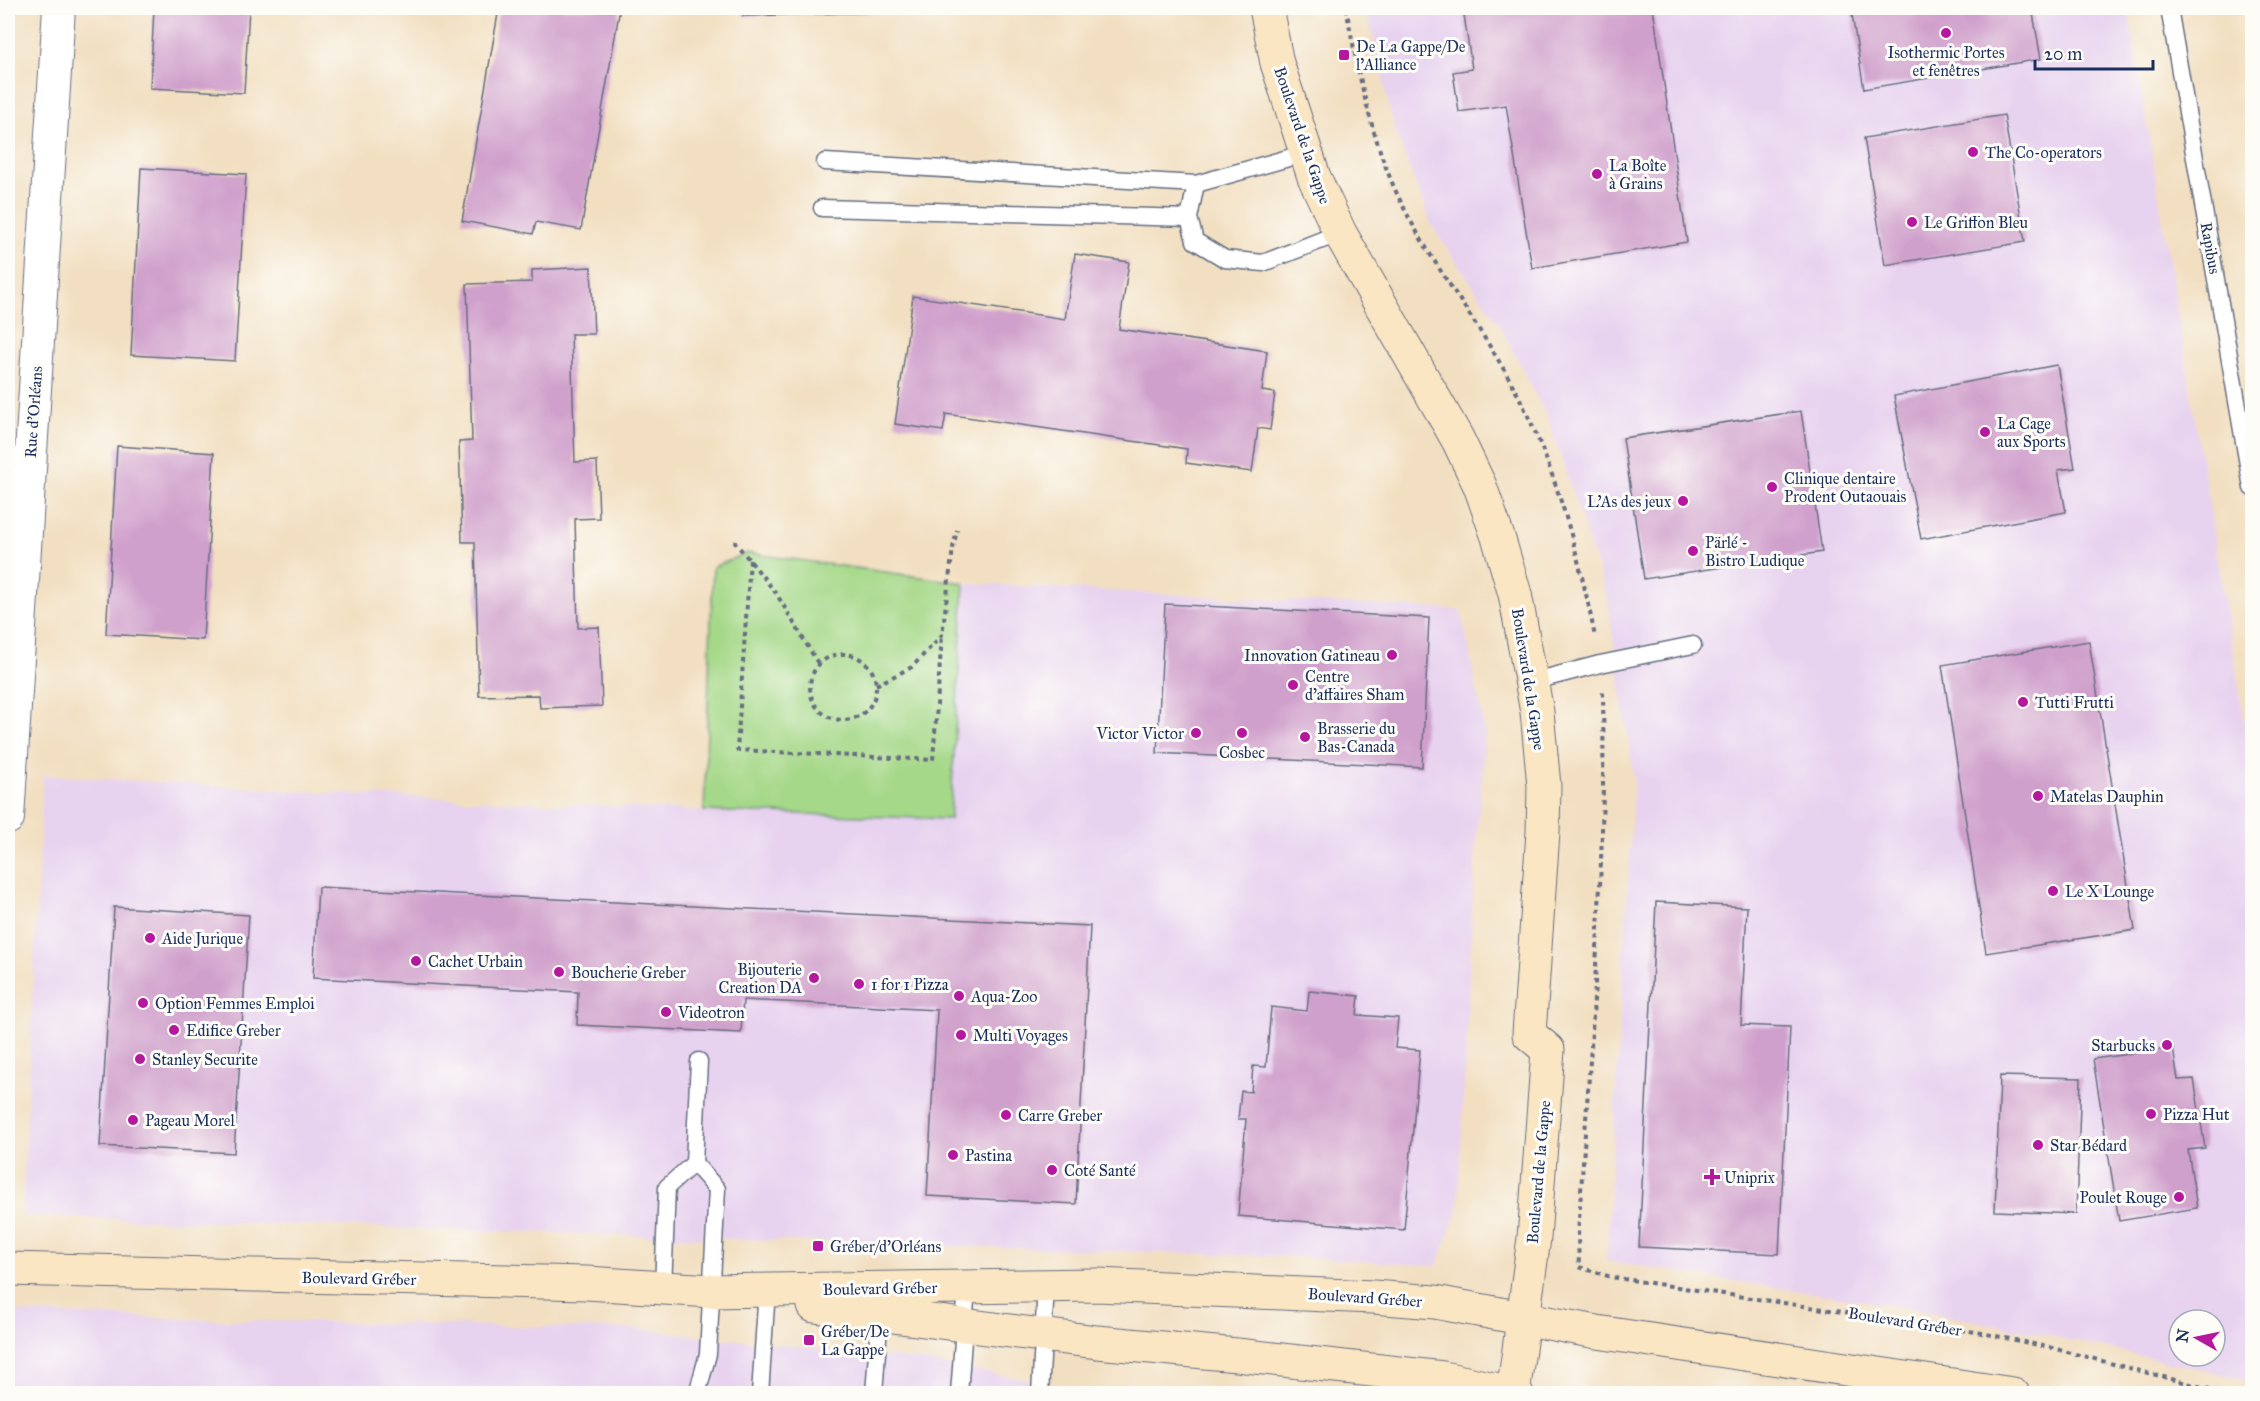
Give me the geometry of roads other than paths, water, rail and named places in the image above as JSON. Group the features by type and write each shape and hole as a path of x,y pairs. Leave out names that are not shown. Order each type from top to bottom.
{"main road":[{"name":"Boulevard de la Gappe","path":"1266,8 1277,63 1306,153 1340,233 1458,440 1480,486 1515,594 1538,712 1544,786 1543,832 1529,1034 1548,1050 1534,1238 1514,1393"},
{"name":"Boulevard Gréber","path":"8,1269 586,1283 881,1301 964,1325 1443,1378 1514,1393"},
{"name":"Boulevard Gréber","path":"881,1301 967,1287 1108,1286 1373,1297 1435,1302 1609,1334 2013,1394"}],"street":[{"name":"Rue d'Orléans","path":"8,818 59,8"}],"lane":[{"name":"Rapibus","path":"2169,8 2253,488"},
{"path":"825,162 1196,184 1306,153"},
{"path":"1196,184 1189,219 1195,241 1225,259 1263,263 1340,233"},
{"path":"822,208 1189,219"},
{"path":"1532,682 1600,664 1693,645"},
{"path":"697,1394 708,1354 717,1189 694,1163 699,1061"},
{"path":"663,1288 667,1187 694,1163"},
{"path":"1040,1394 1046,1286"},
{"path":"959,1394 967,1287"},
{"path":"760,1394 767,1294"},
{"path":"874,1394 881,1301"}],"place":[{"name":"Isothermic Portes et fenêtres","path":"1946,33"},
{"name":"De La Gappe/De l'Alliance","path":"1344,55"},
{"name":"The Co-operators","path":"1973,152"},
{"name":"La Boîte à Grains","path":"1597,174"},
{"name":"Le Griffon Bleu","path":"1912,222"},
{"name":"La Cage aux Sports","path":"1985,432"},
{"name":"Clinique dentaire Prodent Outaouais","path":"1772,487"},
{"name":"L'As des jeux","path":"1683,501"},
{"name":"Pärlé - Bistro Ludique","path":"1693,551"},
{"name":"Innovation Gatineau","path":"1392,655"},
{"name":"Centre d'affaires Sham","path":"1293,685"},
{"name":"Tutti Frutti","path":"2023,702"},
{"name":"Victor Victor","path":"1196,733"},
{"name":"Cosbec","path":"1242,733"},
{"name":"Brasserie du Bas-Canada","path":"1305,737"},
{"name":"Matelas Dauphin","path":"2038,796"},
{"name":"Le X Lounge","path":"2053,891"},
{"name":"Aide Jurique","path":"150,938"},
{"name":"Cachet Urbain","path":"416,961"},
{"name":"Boucherie Greber","path":"559,972"},
{"name":"Bijouterie Creation DA","path":"814,978"},
{"name":"1 for 1 Pizza","path":"859,984"},
{"name":"Aqua-Zoo","path":"959,996"},
{"name":"Option Femmes Emploi","path":"143,1003"},
{"name":"Videotron","path":"666,1012"},
{"name":"Edifice Greber","path":"174,1030"},
{"name":"Multi Voyages","path":"961,1035"},
{"name":"Starbucks","path":"2167,1045"},
{"name":"Stanley Securite","path":"140,1059"},
{"name":"Pizza Hut","path":"2151,1114"},
{"name":"Carre Greber","path":"1006,1115"},
{"name":"Pageau Morel","path":"133,1120"},
{"name":"Star Bédard","path":"2038,1145"},
{"name":"Pastina","path":"953,1155"},
{"name":"Coté Santé","path":"1052,1170"},
{"name":"Uniprix","path":"1712,1177"},
{"name":"Poulet Rouge","path":"2179,1197"},
{"name":"Gréber/d'Orléans","path":"818,1246"},
{"name":"Gréber/De La Gappe","path":"809,1340"}]}
